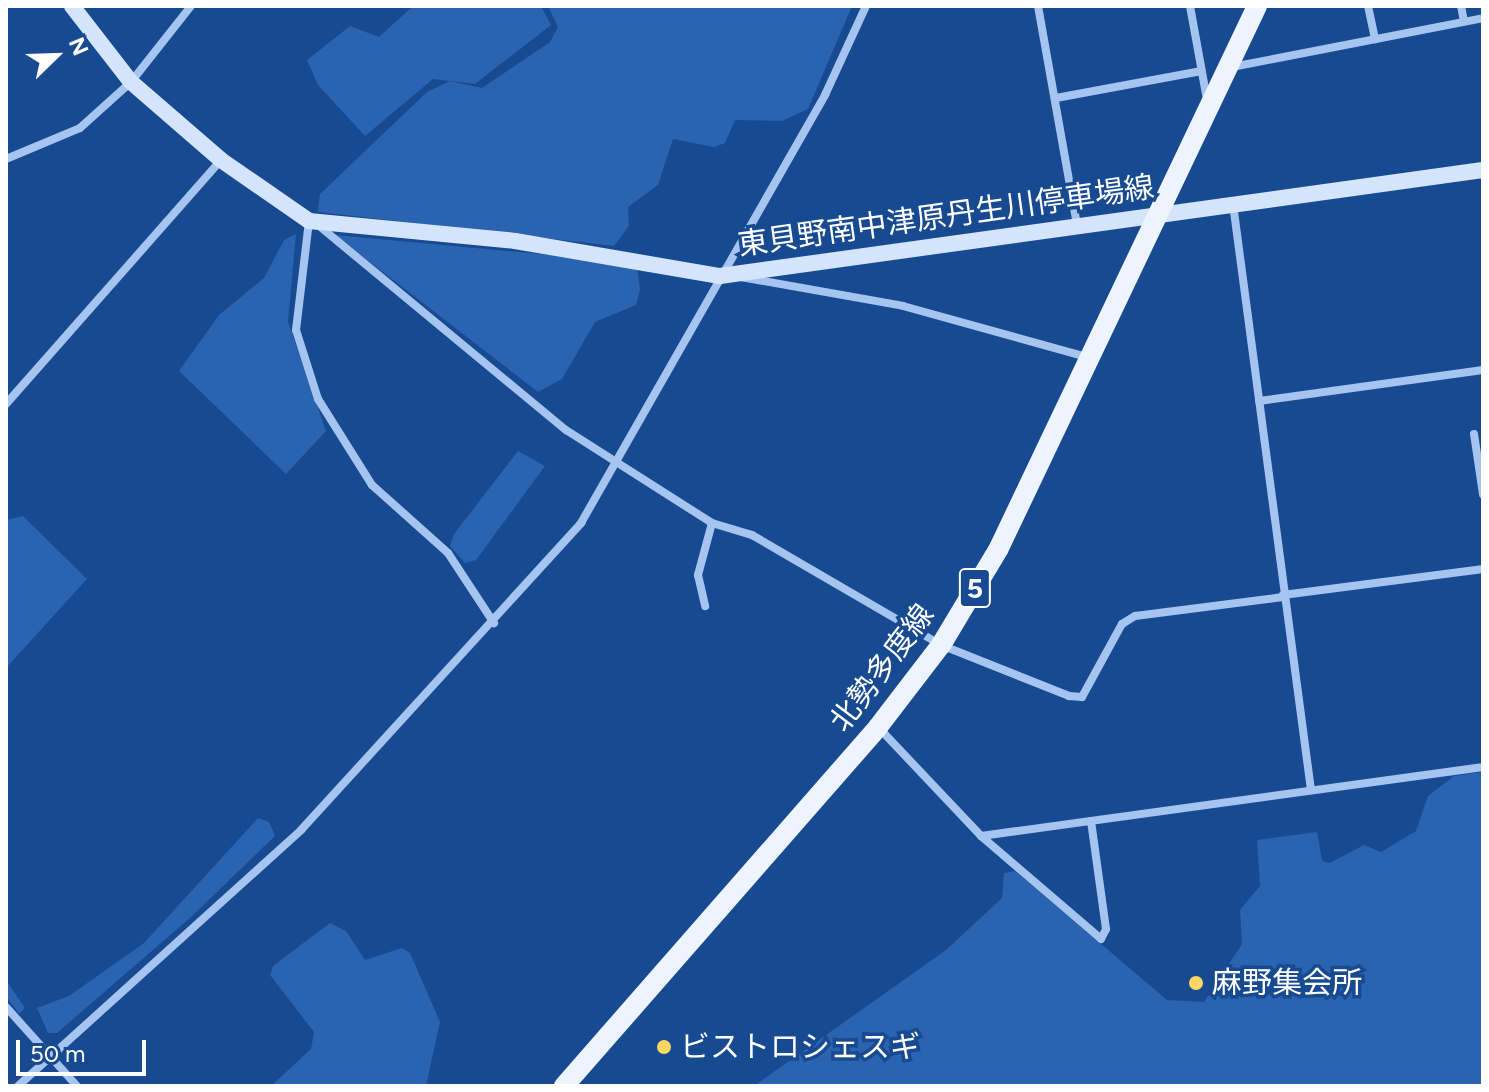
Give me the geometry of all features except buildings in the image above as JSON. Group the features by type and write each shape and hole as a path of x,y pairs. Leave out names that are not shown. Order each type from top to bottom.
{"main road":[{"name":"東貝野南中津原丹生川停車場線","path":"72,6 131,82 221,160 312,222 515,241 727,275 1483,170"},
{"name":"北勢多度線","path":"564,1086 878,727 941,645 999,548 1257,6"}],"street":[{"path":"6,159 80,128 131,82 191,6"},
{"path":"18,1086 301,830 494,623 581,523 727,275 825,95 866,6"},
{"path":"1038,6 1077,226"},
{"path":"1190,6 1208,109"},
{"path":"1368,6 1375,39"},
{"path":"1461,6 1464,21"},
{"path":"1227,68 1483,18"},
{"path":"1056,98 1202,71"},
{"path":"6,404 221,160"},
{"path":"1233,204 1311,790"},
{"path":"312,222 617,465 712,523 752,535 941,645 1082,697 1122,624 1135,616 1483,569"},
{"path":"312,222 296,330 318,399 372,485 448,553 494,623"},
{"path":"727,275 903,306 1090,358"},
{"path":"1259,401 1483,370"},
{"path":"1474,434 1483,494"},
{"path":"705,606 698,575 712,523"},
{"path":"878,727 981,836 1101,939 1106,929 1091,821"},
{"path":"981,836 1483,767"},
{"path":"6,1007 46,1058 77,1086"}],"shaded area":[{"path":"413,6 541,6 551,25 475,84 433,79 365,136 318,85 307,60 350,26 379,37"},
{"path":"548,6 852,6 808,109 782,121 735,120 725,143 714,147 673,139 658,185 628,207 629,226 614,246 318,212 320,194 427,92 450,81 482,88 550,42 558,27"},
{"path":"296,234 288,322 326,431 286,474 179,371 219,315 264,278 284,240"},
{"path":"335,235 627,262 637,268 640,289 636,305 595,322 562,379 538,392"},
{"path":"518,451 545,466 476,560 465,563 450,546 454,534"},
{"path":"23,516 87,579 6,668 6,520"},
{"path":"1483,772 1483,1086 754,1086 946,950 1002,898 1004,873 1015,871 1167,1000 1204,1002 1242,944 1240,910 1260,886 1257,840 1317,832 1322,861 1330,863 1364,845 1381,852 1416,831 1428,796 1454,776"},
{"path":"258,818 269,822 275,836 191,917 57,1033 48,1033 37,1008 69,996 144,943"},
{"path":"330,923 346,931 365,960 402,948 410,953 440,1022 426,1086 271,1086 311,1049 314,1032 270,975 273,966"},
{"path":"6,980 25,1008 19,1014 6,996"}],"place":[{"name":"麻野集会所","path":"1196,983"},
{"name":"ビストロシェスギ","path":"664,1047"}]}
